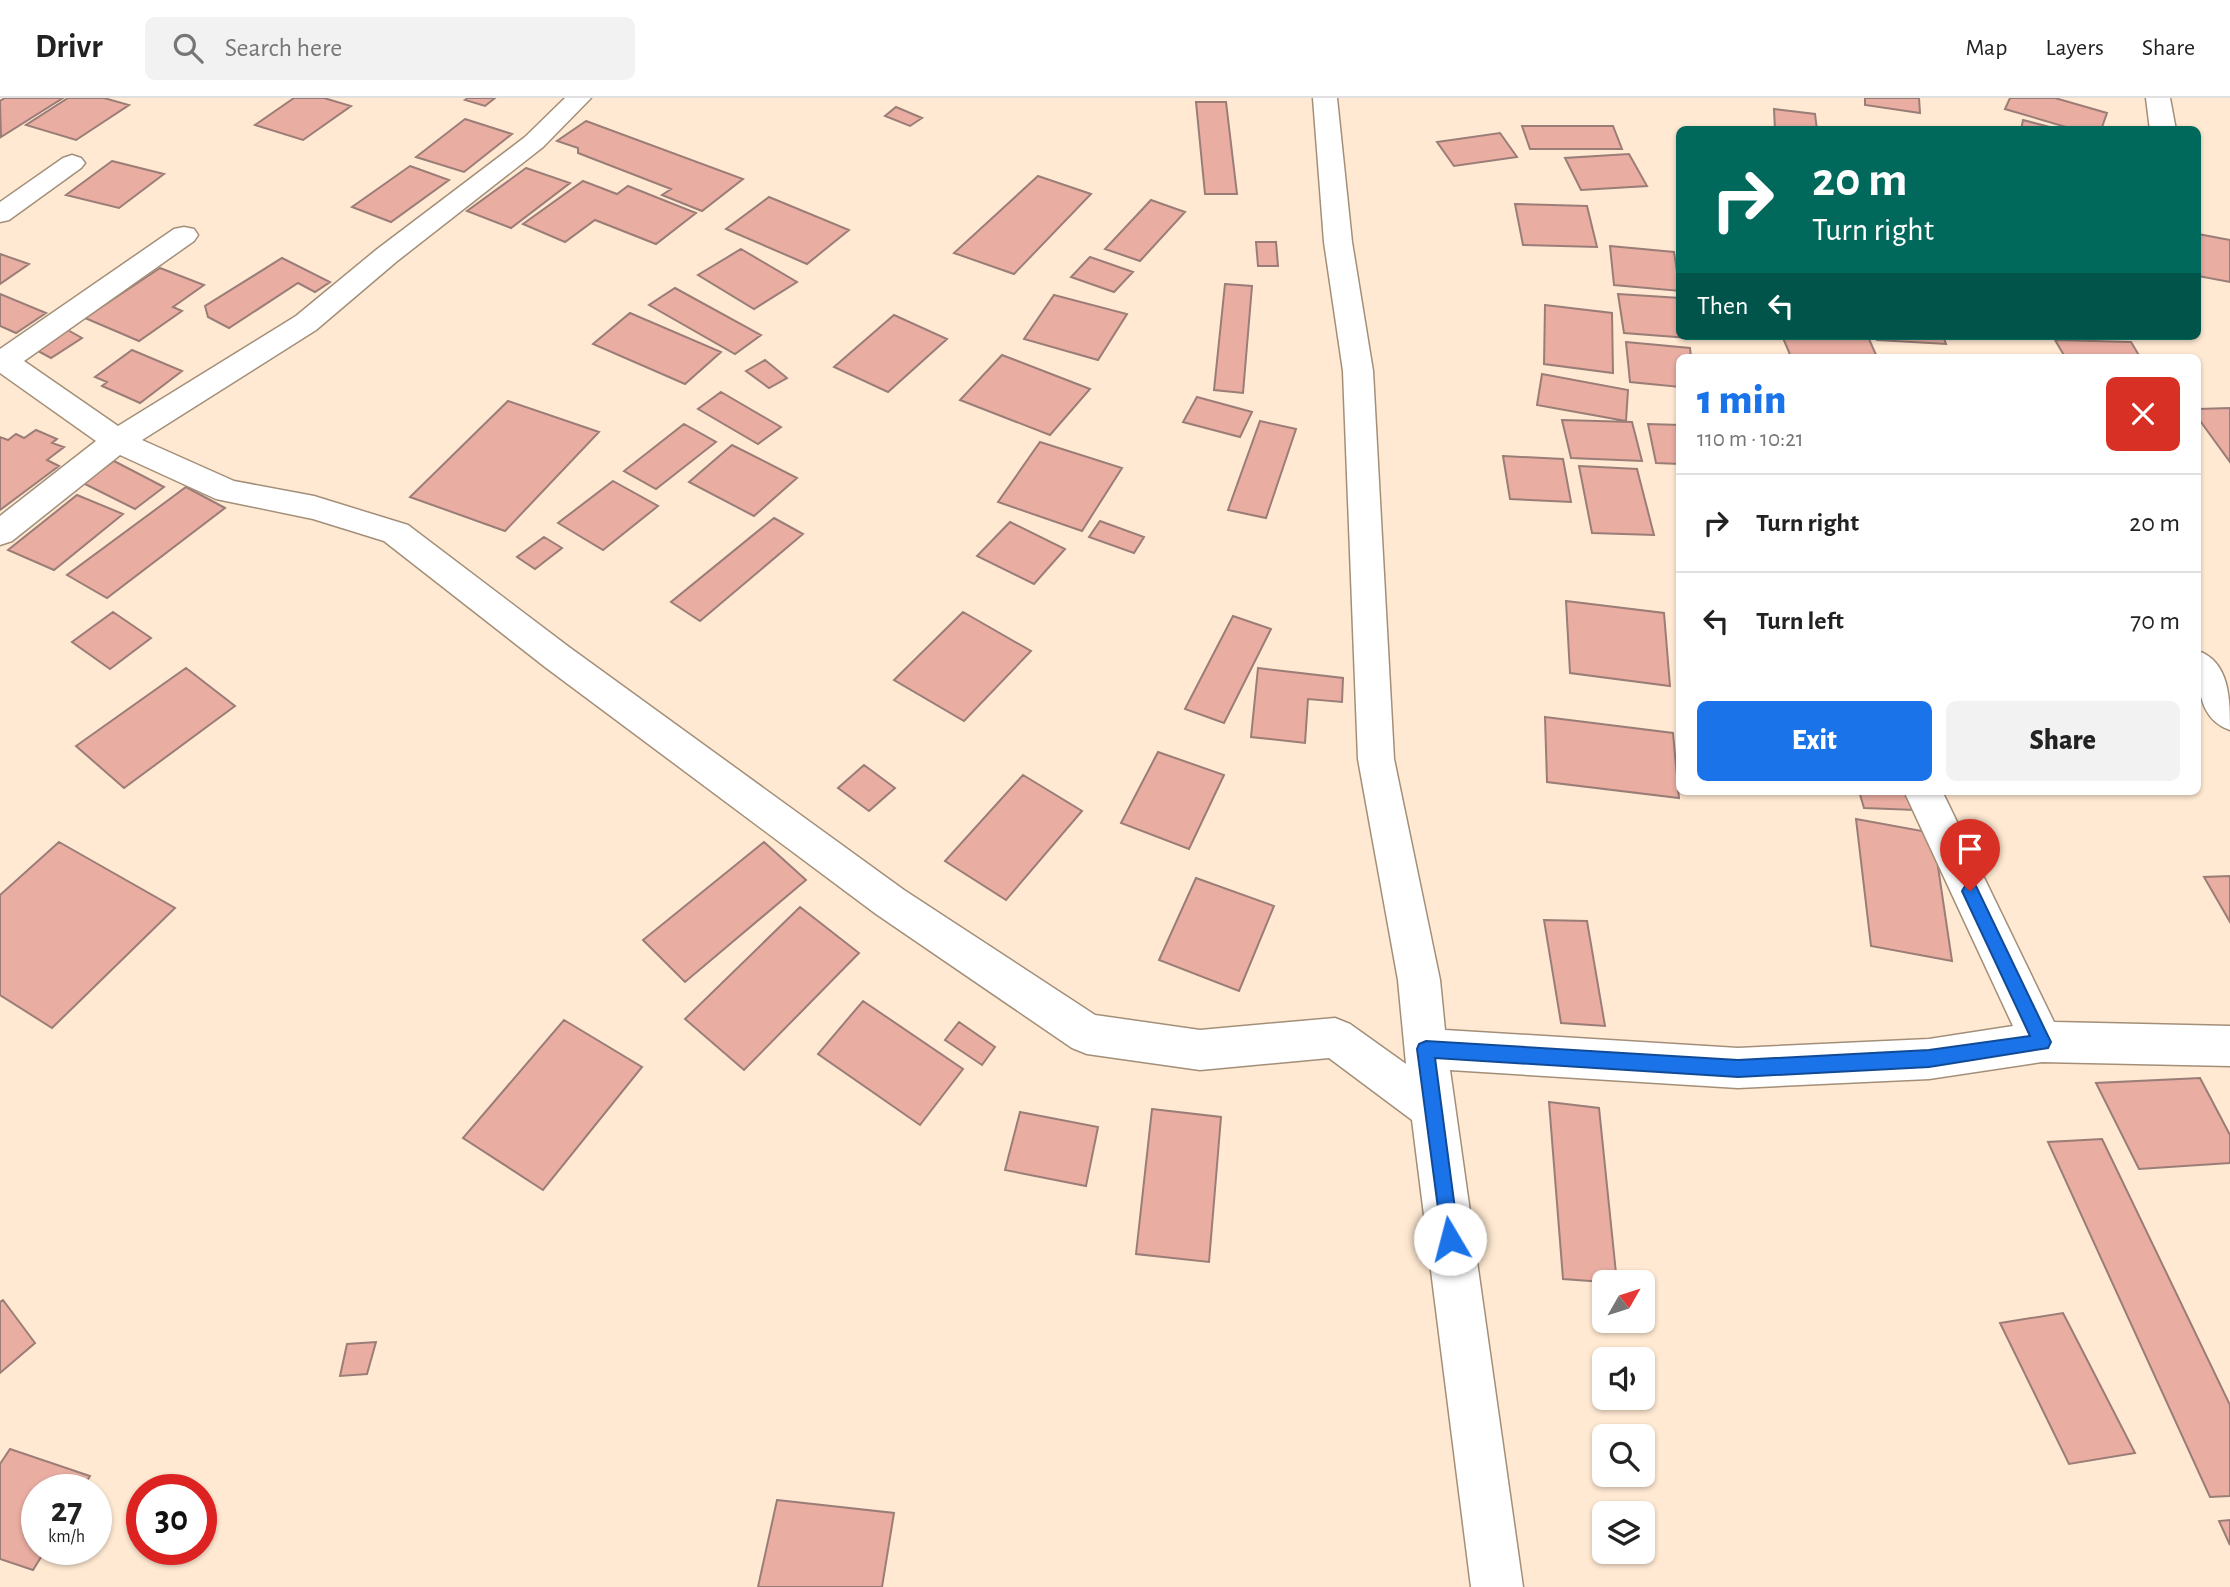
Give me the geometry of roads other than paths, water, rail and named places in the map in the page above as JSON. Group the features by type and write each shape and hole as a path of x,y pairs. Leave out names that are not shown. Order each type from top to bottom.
{"street":[{"path":"0,533 117,441 306,323 534,142 579,98"},
{"path":"1325,98 1338,242 1358,372 1364,557 1376,759 1419,980 1432,1109 1497,1587"},
{"path":"2158,98 2162,126"},
{"path":"0,214 72,163"},
{"path":"184,235 2,360 117,441 227,491 314,508 396,533 557,657 890,902 1087,1034 1200,1050 1335,1038 1432,1109"},
{"path":"2201,670 2230,715"},
{"path":"1925,795 2042,1042"},
{"path":"1426,1049 1738,1068 1929,1059 2042,1042 2230,1046"}]}
